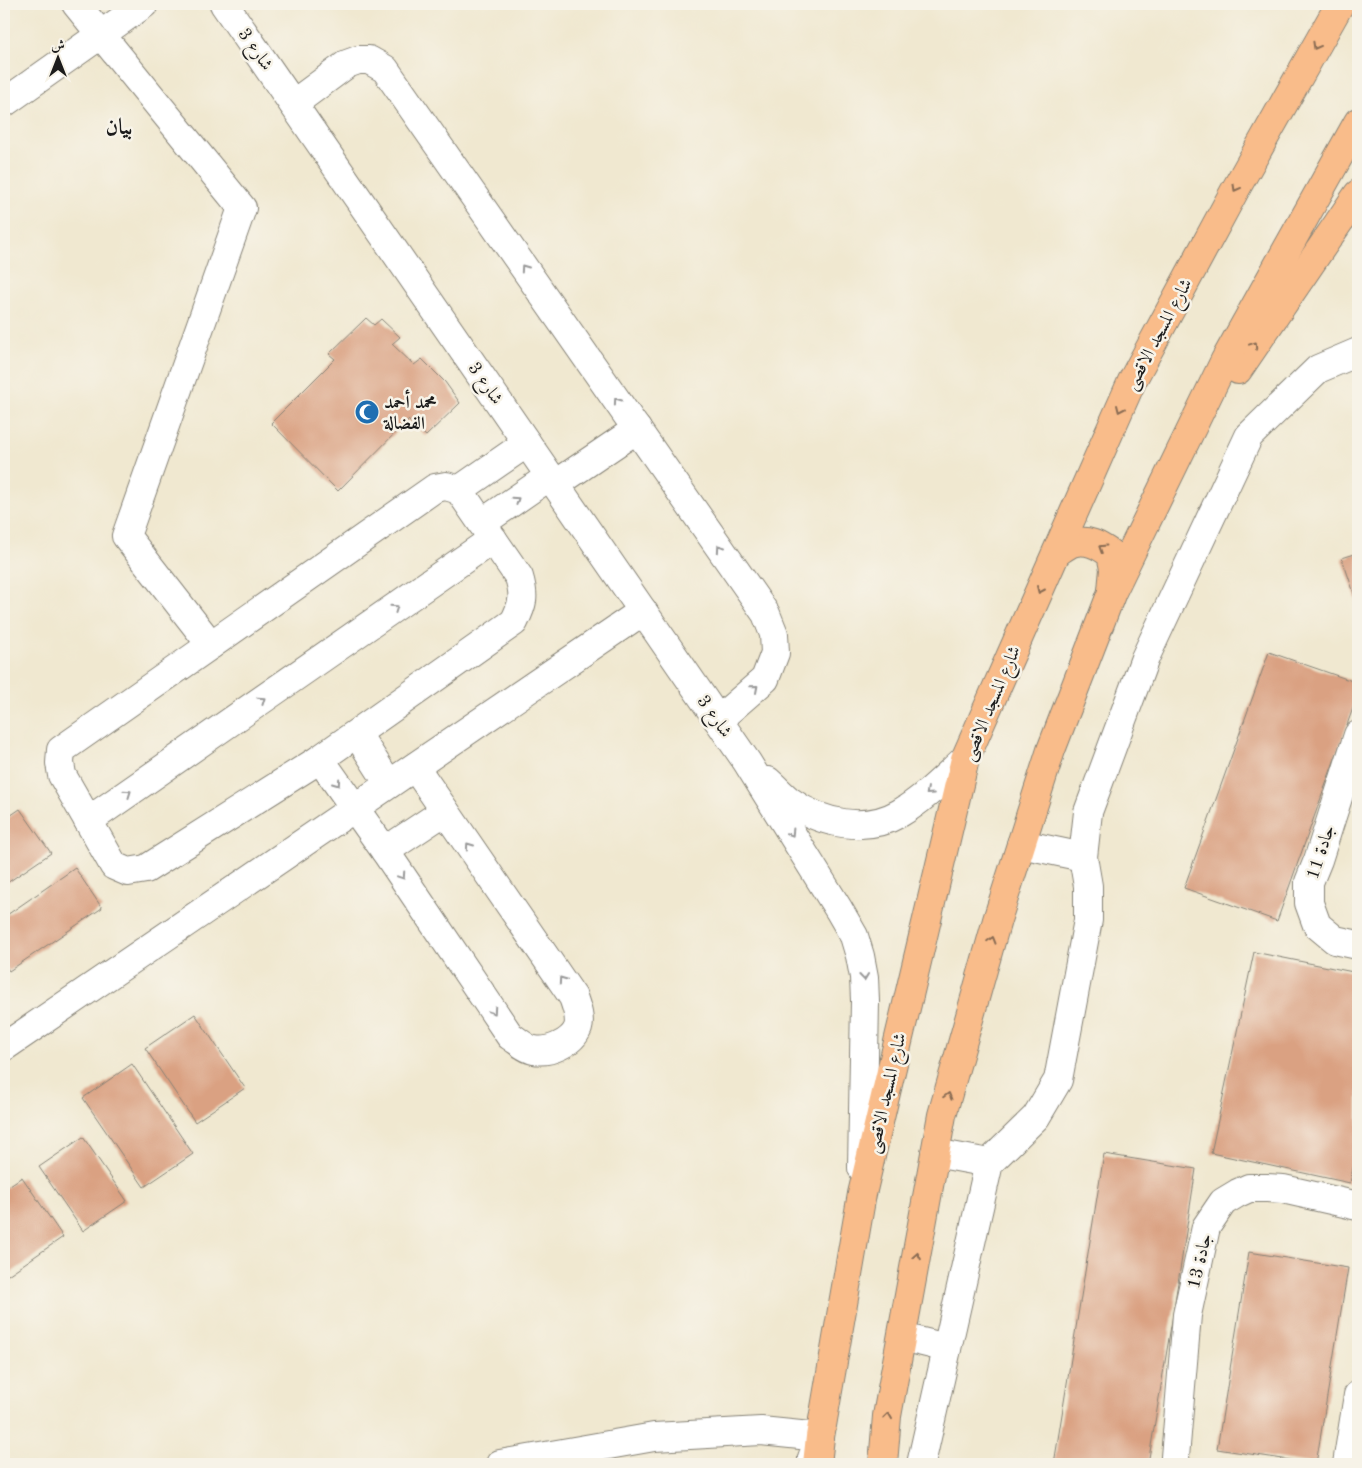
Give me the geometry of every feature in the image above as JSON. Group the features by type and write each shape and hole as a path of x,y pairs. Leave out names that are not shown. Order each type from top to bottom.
{"main road":[{"name":"شارع المسجد الاقصى","path":"817,1464 862,1194 965,759 1132,381 1234,192 1340,4"},
{"path":"882,1464 887,1416 942,1115 998,920 1051,750 1112,592 1225,360 1358,122"},
{"path":"1178,458 1358,194"},
{"path":"1057,552 1072,543 1084,542 1099,545 1111,554 1114,569 1112,592"}],"street":[{"path":"76,4 242,208 126,536 210,645"},
{"path":"4,103 100,33 144,4"},
{"name":"شارع 3","path":"224,4 747,762 854,936 864,977 865,1001 862,1194"},
{"path":"293,104 347,64 358,60 370,60 385,69 766,614 774,634 775,653 765,678 718,720"},
{"path":"921,1464 989,1163 1036,1116 1058,1080 1088,920 1088,886 1083,857 1088,812 1145,658 1249,436 1318,369 1358,352"},
{"path":"88,821 487,531 553,480 637,429"},
{"path":"458,490 527,443"},
{"path":"446,486 458,490 519,577 523,591 522,604 514,622 320,759 146,869 128,872 114,866 62,775 60,763 62,750 435,488 446,486"},
{"path":"4,1047 643,611"},
{"path":"357,734 389,784"},
{"name":"جادة 11","path":"1358,735 1318,860 1309,882 1309,904 1317,925 1335,940 1358,945"},
{"path":"320,759 385,851 510,1036 533,1050 552,1050 570,1040 578,1028 578,1010 573,997 415,766"},
{"name":"شارع 3","path":"747,762 792,802 825,820 849,824 877,822 898,814 920,800 965,759"},
{"path":"385,851 445,811"},
{"path":"1021,844 1083,857"},
{"path":"936,1153 989,1163"},
{"name":"جادة 13","path":"1176,1464 1175,1457 1187,1315 1206,1227 1223,1202 1249,1188 1267,1188 1283,1189 1358,1206"},
{"path":"902,1337 947,1348"},
{"path":"1347,1464 1358,1395"},
{"path":"500,1464 654,1437 761,1431 820,1437 810,1464"}],"building":[{"name":"محمد أحمد الفضالة","path":"366,318 374,325 381,319 400,337 392,344 414,365 422,359 445,382 460,403 426,436 408,420 338,491 271,423 335,359 329,354"},
{"path":"1358,553 1358,605 1342,558"},
{"path":"1269,652 1358,683 1358,694 1277,921 1184,888"},
{"path":"20,809 51,853 4,885 4,820"},
{"path":"75,868 102,908 9,971 4,964 4,917"},
{"path":"1254,952 1358,973 1358,1144 1350,1183 1211,1153"},
{"path":"195,1014 245,1088 195,1122 145,1048"},
{"path":"132,1064 193,1154 144,1187 83,1098"},
{"path":"83,1137 127,1201 83,1231 39,1167"},
{"path":"1104,1154 1196,1169 1173,1314 1148,1464 1054,1464"},
{"path":"22,1177 63,1237 5,1277 4,1189"},
{"path":"1249,1252 1348,1268 1316,1464 1217,1449"}],"place":[{"name":"محمد أحمد الفضالة","path":"367,412"}],"district":[{"name":"بيان","path":"119,126"}]}
